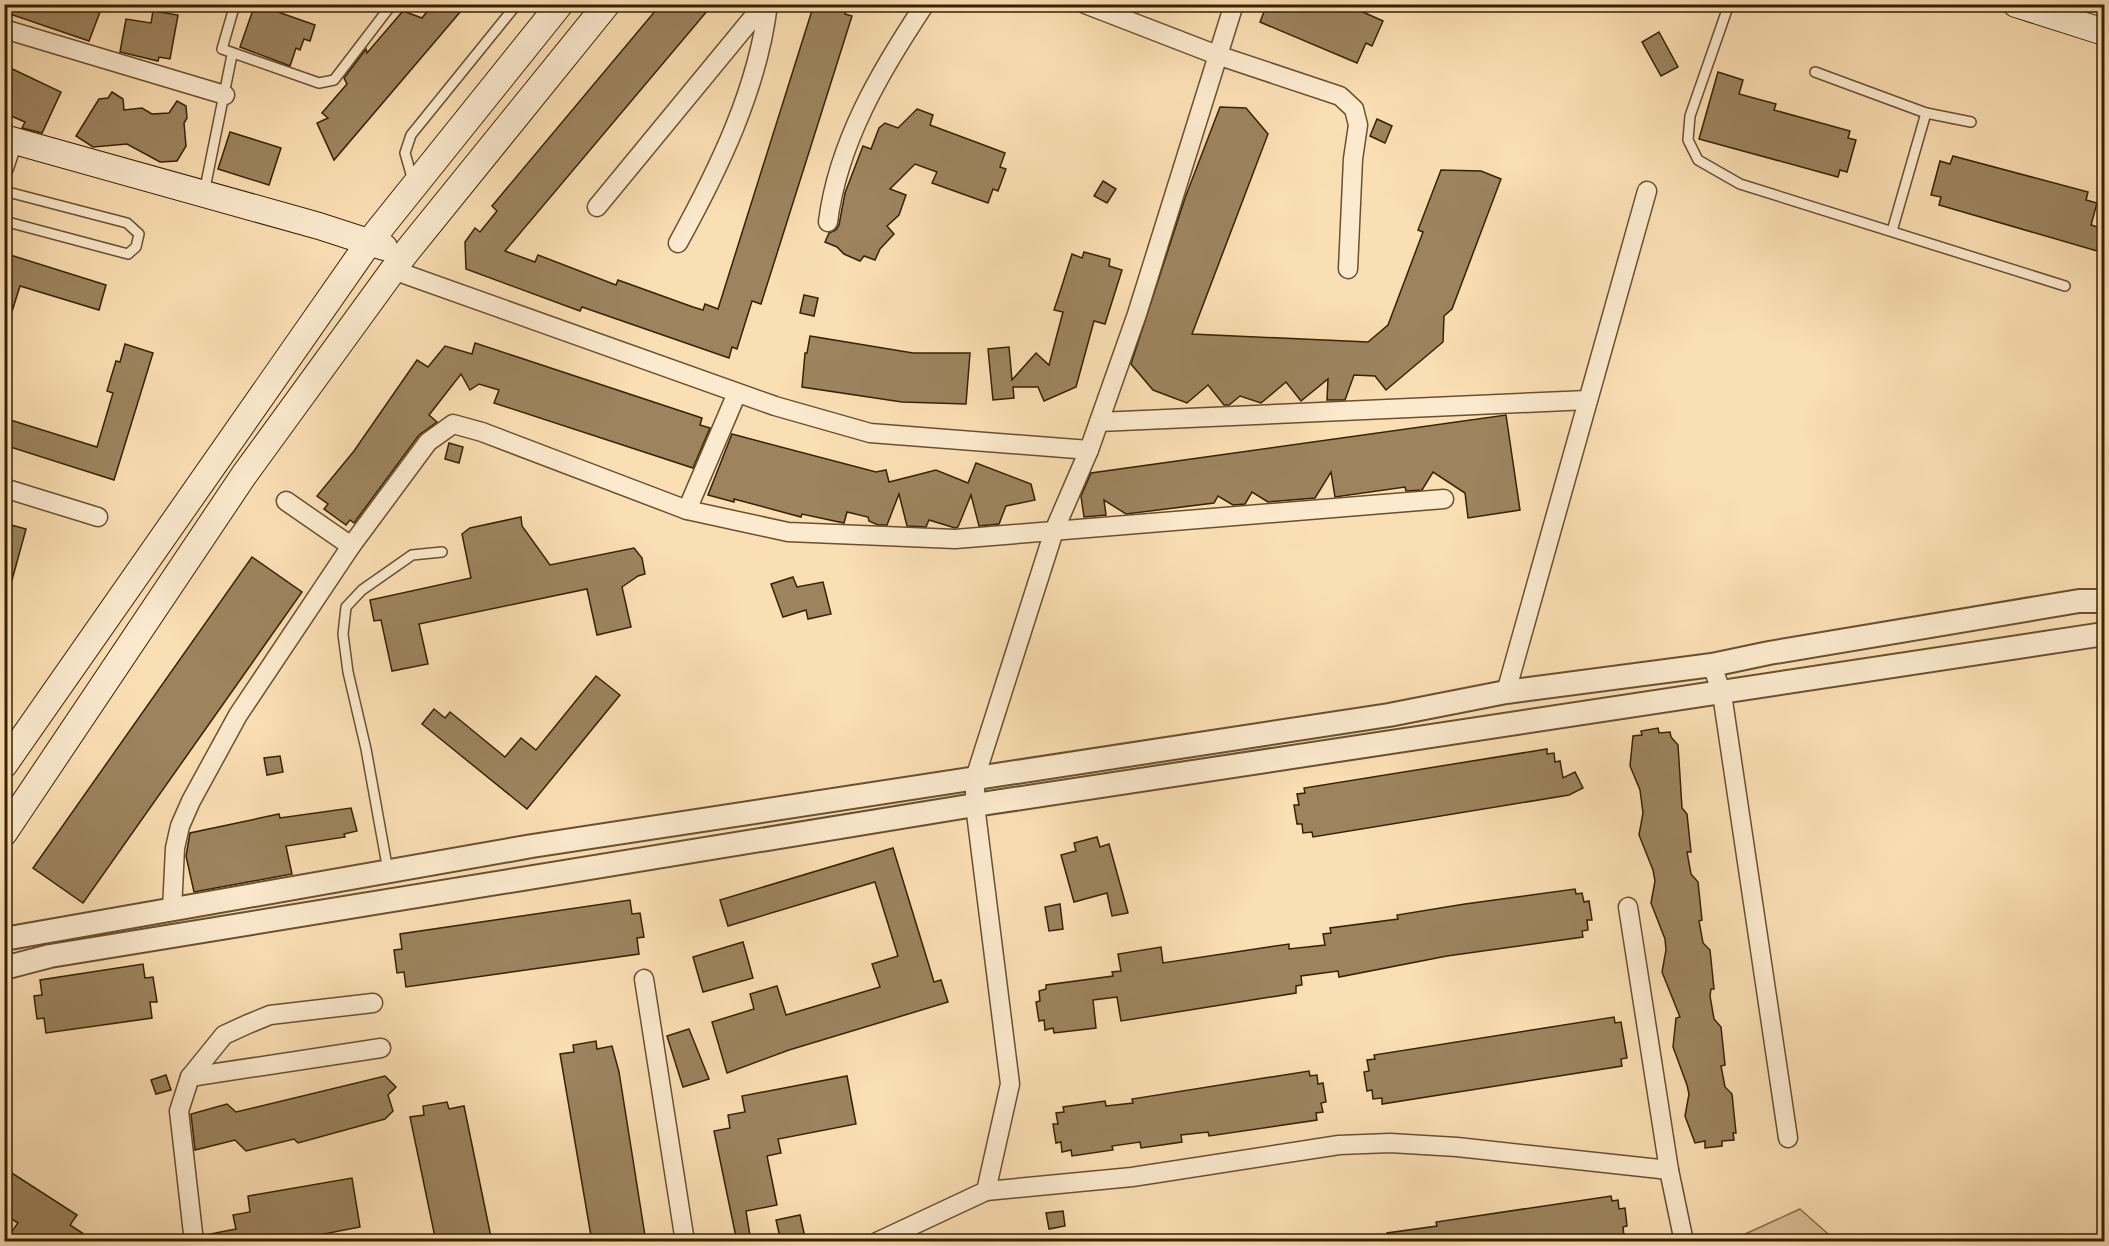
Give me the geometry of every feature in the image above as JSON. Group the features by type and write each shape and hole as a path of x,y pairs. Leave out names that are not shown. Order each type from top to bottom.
{"main road":[{"path":"4,765 370,241 560,4"},
{"path":"4,833 244,475 398,263 607,4"},
{"path":"2016,4 2104,32"},
{"path":"9,140 370,241 398,263"}],"street":[{"path":"597,207 766,4"},
{"path":"678,243 709,187 743,103 765,28 766,4"},
{"path":"828,222 830,204 853,129 893,52 925,4"},
{"path":"1085,4 1217,55 1340,96 1354,109 1358,125 1353,159 1348,268"},
{"path":"986,1191 1010,1084 975,804 975,778 1054,531 1089,450 1137,314 1234,4"},
{"path":"4,28 225,95"},
{"path":"4,168 9,140"},
{"path":"1506,692 1647,191"},
{"path":"398,263 737,393 870,433 1089,450"},
{"path":"687,510 737,393"},
{"path":"1099,422 1588,400"},
{"path":"172,910 175,848 180,826 191,801 238,715 351,546 428,442 453,424 493,436 687,510 788,532 955,539 1444,499"},
{"path":"4,488 98,517"},
{"path":"286,501 351,546"},
{"path":"4,939 532,846 1389,715 1506,692 1712,665 1976,617 2079,601 2104,601"},
{"path":"4,968 50,956 975,804 1722,694 2104,634"},
{"path":"1712,665 1722,694 1788,1138"},
{"path":"1628,907 1669,1170 1684,1242"},
{"path":"644,979 685,1242"},
{"path":"194,1242 179,1111 190,1077 224,1035 270,1015 373,1003"},
{"path":"190,1077 381,1048"},
{"path":"877,1242 986,1191 1087,1183 1339,1145 1457,1147 1669,1170"}],"lane":[{"path":"235,4 222,49 232,55 318,83 334,80 392,4"},
{"path":"414,186 405,153 411,135 517,4"},
{"path":"1729,4 1690,116 1688,140 1698,160 1740,184 2066,286"},
{"path":"204,194 232,55"},
{"path":"1815,72 1926,114 1971,122"},
{"path":"1892,231 1926,114"},
{"path":"4,191 127,223 139,234 136,247 128,254 4,221"},
{"path":"388,872 366,749 348,672 343,634 346,607 362,590 412,555 442,552"}],"shaded area":[{"path":"1800,1209 1836,1241 1737,1241 1743,1235"}],"building":[{"path":"4,4 103,4 89,41 4,12"},
{"path":"255,4 280,4 278,12 315,25 310,41 304,39 300,50 296,48 290,66 240,47"},
{"path":"433,4 467,4 334,160 317,123 328,118 322,113 347,84 344,78 366,49 367,53 403,11 422,18"},
{"path":"661,4 713,4 505,251 535,262 538,255 616,285 618,280 703,310 705,304 718,309 814,4 848,4 845,14 852,16 761,304 752,301 737,349 732,347 729,358 582,307 580,311 466,269 465,242 475,228 480,232 497,211 492,206"},
{"path":"1267,4 1345,4 1383,21 1372,46 1366,43 1357,63 1260,22"},
{"path":"153,11 178,15 170,59 159,57 158,61 120,52 126,19 151,23"},
{"path":"1659,32 1678,67 1661,76 1642,42"},
{"path":"4,65 61,92 42,133 22,128 25,122 4,113"},
{"path":"1718,72 1743,80 1739,94 1776,104 1774,110 1850,131 1848,138 1856,140 1847,172 1840,170 1838,177 1699,139"},
{"path":"112,92 123,99 124,110 142,108 152,114 169,113 177,101 186,106 187,118 184,123 186,146 177,161 160,162 127,144 93,147 76,136 99,99 108,98"},
{"path":"1220,107 1246,108 1268,134 1192,334 1368,342 1388,325 1423,232 1418,230 1441,170 1481,171 1501,179 1452,309 1444,316 1443,342 1386,390 1375,376 1354,375 1345,400 1327,400 1328,379 1301,401 1286,382 1261,403 1240,396 1229,405 1224,405 1208,385 1187,403 1153,390 1131,364 1185,198"},
{"path":"917,109 933,115 930,125 1005,153 1000,167 1006,169 998,191 993,189 988,203 932,183 937,172 915,164 890,189 906,195 899,215 887,226 894,234 880,249 875,260 864,256 860,261 844,254 837,247 825,242 829,233 836,230 839,225 845,193 863,146 871,149 879,128 885,123 898,128"},
{"path":"1377,119 1392,126 1385,143 1370,136"},
{"path":"230,132 281,148 269,185 218,169"},
{"path":"1953,156 2088,192 2086,200 2097,203 2091,225 2104,229 2104,253 1939,205 1941,197 1931,195 1940,161 1950,164"},
{"path":"1103,181 1116,189 1107,203 1094,196"},
{"path":"1084,252 1110,259 1109,266 1122,270 1105,324 1094,321 1076,387 1044,401 1038,387 1013,387 1014,398 993,400 988,349 1009,347 1012,380 1036,353 1049,365 1063,312 1054,310 1072,254 1082,258"},
{"path":"4,253 106,285 99,310 20,286 8,324 4,323"},
{"path":"804,295 818,298 814,316 800,313"},
{"path":"810,336 913,353 970,353 966,404 902,402 802,387 805,353 807,353"},
{"path":"475,343 702,418 700,425 710,428 693,468 494,403 499,390 479,384 470,390 461,374 429,415 437,422 419,435 354,523 350,520 346,525 324,509 328,504 317,496 354,451 417,360 428,367 445,346 472,354"},
{"path":"125,344 153,353 114,480 4,445 4,418 97,447 113,393 107,391 116,361 120,362"},
{"path":"1506,415 1520,510 1468,518 1465,493 1433,472 1422,490 1406,491 1405,487 1335,497 1331,472 1315,498 1268,502 1252,492 1245,504 1233,505 1218,496 1214,503 1126,514 1104,500 1106,515 1084,517 1081,496 1091,473"},
{"path":"732,434 876,472 886,470 889,482 936,470 968,483 976,463 1031,484 1035,500 1006,506 999,524 979,526 971,495 958,527 955,528 929,520 926,527 907,526 899,494 887,525 878,525 869,521 868,517 847,512 844,523 802,514 801,517 734,499 734,502 708,495"},
{"path":"449,443 463,447 459,463 445,459"},
{"path":"521,517 522,526 550,565 634,548 642,558 645,574 622,587 631,627 597,635 587,589 419,624 428,664 392,671 381,620 374,621 370,600 471,578 462,534 470,528"},
{"path":"4,523 26,529 9,591 4,591"},
{"path":"252,557 302,592 83,903 33,868"},
{"path":"793,577 797,587 823,582 831,614 808,619 806,610 783,617 771,584"},
{"path":"596,676 620,695 527,809 422,724 434,709 445,718 450,712 505,757 521,738 536,750"},
{"path":"1658,728 1659,733 1670,732 1678,745 1682,808 1687,814 1691,852 1687,852 1691,874 1698,882 1702,920 1699,921 1703,943 1710,950 1714,989 1711,989 1710,996 1714,1019 1721,1027 1725,1065 1721,1066 1725,1087 1732,1094 1736,1133 1733,1133 1734,1140 1722,1141 1722,1146 1705,1148 1705,1141 1695,1143 1685,1116 1689,1094 1673,1047 1676,1018 1680,1017 1662,972 1666,950 1665,939 1651,903 1655,881 1653,870 1639,835 1643,813 1640,790 1630,766 1633,736 1642,735 1641,731"},
{"path":"1547,749 1547,754 1554,753 1555,762 1560,761 1563,778 1575,772 1583,788 1569,795 1313,837 1312,832 1303,833 1302,824 1297,824 1294,805 1299,805 1297,794 1305,793 1304,788"},
{"path":"280,756 283,772 267,775 264,758"},
{"path":"351,808 357,831 344,834 345,837 286,846 292,874 194,892 186,856 190,833 279,814 280,818"},
{"path":"1097,837 1100,847 1109,844 1128,913 1112,916 1107,893 1074,902 1061,855 1076,851 1074,843"},
{"path":"893,848 934,982 941,980 948,1002 789,1050 727,1073 712,1022 754,1009 750,994 777,986 786,1015 880,987 872,964 898,956 875,882 728,926 720,900"},
{"path":"1575,889 1576,894 1582,893 1584,902 1589,901 1592,920 1587,920 1588,930 1582,931 1583,937 1447,956 1339,977 1338,971 1301,976 1302,985 1296,986 1296,993 1121,1021 1117,997 1093,1000 1096,1028 1054,1033 1053,1028 1045,1030 1044,1020 1039,1021 1036,1002 1040,1001 1039,991 1046,989 1046,985 1113,976 1112,972 1121,971 1118,954 1161,947 1163,963 1289,944 1289,949 1325,945 1323,934 1331,933 1330,928 1398,919 1397,915 1465,904"},
{"path":"630,900 632,914 640,913 644,937 637,938 639,954 406,987 404,972 397,973 394,950 402,949 400,934"},
{"path":"1060,904 1063,929 1049,931 1045,907"},
{"path":"743,942 753,978 703,992 693,957"},
{"path":"143,964 145,978 153,977 157,1002 150,1002 152,1018 46,1033 44,1018 37,1019 34,996 42,995 40,980"},
{"path":"1614,1017 1615,1023 1621,1022 1627,1058 1621,1059 1622,1066 1382,1104 1382,1098 1373,1099 1372,1090 1367,1091 1364,1072 1369,1071 1367,1060 1375,1059 1374,1055"},
{"path":"689,1029 709,1079 683,1087 667,1036"},
{"path":"596,1041 597,1049 612,1046 619,1072 646,1242 592,1242 560,1054 574,1052 573,1045"},
{"path":"1309,1071 1310,1076 1317,1075 1318,1084 1323,1083 1326,1102 1321,1103 1323,1112 1316,1113 1317,1120 1209,1136 1208,1132 1181,1135 1182,1142 1141,1148 1140,1142 1112,1146 1113,1150 1072,1156 1071,1150 1062,1152 1061,1142 1056,1143 1053,1124 1058,1124 1056,1113 1064,1112 1063,1107 1105,1101 1106,1106 1133,1103 1132,1099"},
{"path":"166,1075 171,1090 156,1094 151,1080"},
{"path":"385,1076 396,1087 388,1095 393,1111 385,1119 298,1143 294,1139 246,1151 235,1140 195,1150 191,1114 227,1104 236,1112"},
{"path":"847,1076 856,1124 778,1139 781,1153 767,1156 777,1205 746,1211 751,1242 737,1242 714,1131 730,1128 728,1115 745,1112 742,1096"},
{"path":"447,1102 449,1109 464,1106 492,1242 436,1242 410,1117 424,1115 423,1106"},
{"path":"4,1168 77,1215 70,1225 96,1242 20,1242 10,1234 18,1223 4,1214"},
{"path":"352,1178 360,1227 283,1242 210,1242 210,1234 236,1229 233,1215 250,1212 248,1196"},
{"path":"1611,1196 1612,1201 1618,1200 1619,1209 1625,1208 1627,1226 1623,1227 1624,1236 1618,1237 1618,1242 1388,1242 1387,1233 1437,1226 1436,1222"},
{"path":"1063,1211 1065,1226 1049,1229 1046,1213"},
{"path":"800,1215 806,1242 781,1242 776,1220"}]}
